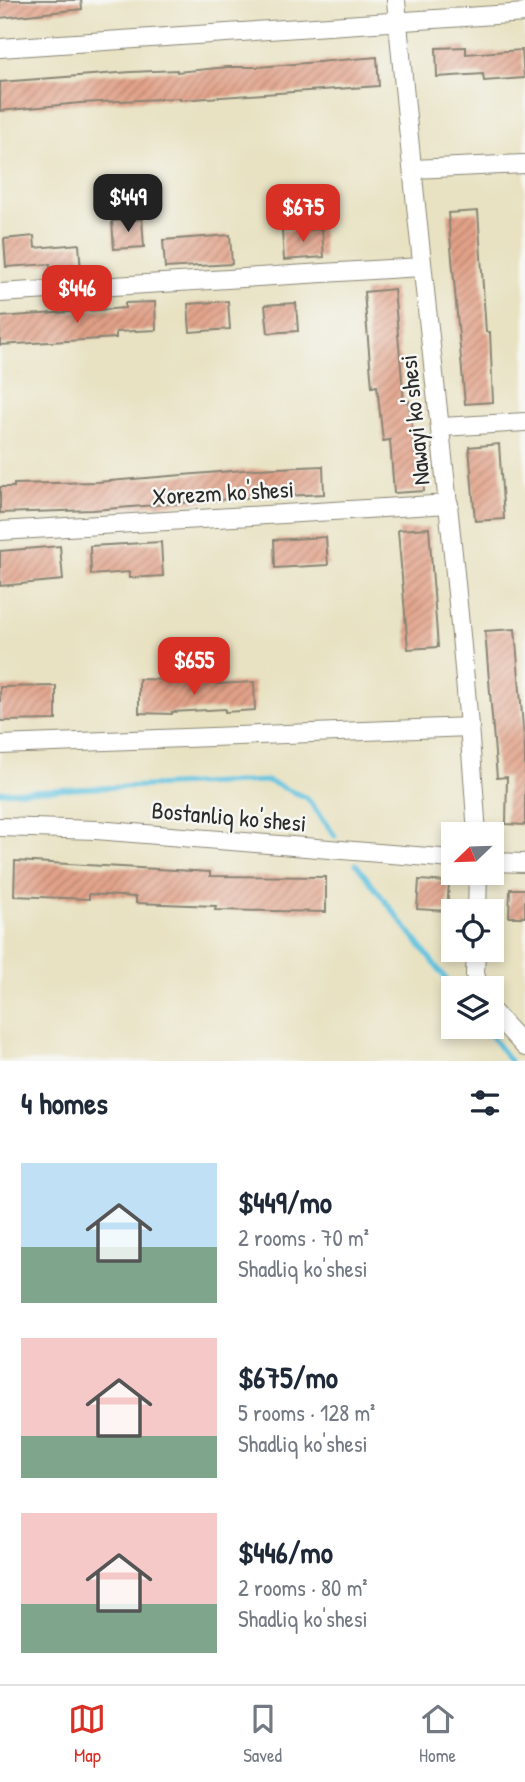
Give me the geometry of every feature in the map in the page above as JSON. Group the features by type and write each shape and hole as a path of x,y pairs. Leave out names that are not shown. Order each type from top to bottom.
{"street":[{"name":"Nawayi ko'shesi","path":"396,0 421,267 442,427 476,822"},
{"path":"0,48 525,13"},
{"path":"413,169 525,164"},
{"path":"0,293 421,267"},
{"path":"442,427 525,422"},
{"name":"Xorezm ko'shesi","path":"0,531 449,504"},
{"path":"0,745 470,727"},
{"name":"Bostanliq ko'shesi","path":"0,827 96,830 441,858"},
{"path":"504,862 525,863"},
{"path":"504,1024 525,1047"}],"building":[{"path":"0,0 81,0 82,9 0,18"},
{"path":"466,47 466,54 522,50 524,78 484,81 483,74 437,77 436,48"},
{"path":"377,57 379,86 180,100 80,103 0,111 0,82 131,72 258,67"},
{"path":"478,211 486,332 490,332 493,402 465,404 448,213"},
{"path":"142,219 144,247 114,249 112,221"},
{"path":"322,229 324,257 284,260 282,231"},
{"path":"230,235 232,264 165,268 163,240"},
{"path":"34,236 35,248 79,244 81,272 51,275 50,264 6,267 4,239"},
{"path":"394,289 404,402 409,401 415,455 421,454 424,491 394,493 390,440 383,441 377,386 372,387 364,292"},
{"path":"228,301 230,329 190,332 188,304"},
{"path":"155,302 156,330 116,332 116,338 0,345 0,317 125,308 125,303"},
{"path":"296,303 298,331 268,333 265,305"},
{"path":"499,444 504,519 475,521 469,447"},
{"path":"323,466 324,494 93,510 0,513 0,487 14,487 14,484 97,482"},
{"path":"429,528 438,647 408,649 398,530"},
{"path":"326,537 328,565 275,568 274,540"},
{"path":"161,542 163,576 129,578 129,572 91,575 90,546"},
{"path":"60,546 63,580 0,586 0,551"},
{"path":"515,629 525,752 525,825 506,824 507,777 497,778 485,631"},
{"path":"139,679 173,680 173,683 254,682 255,710 139,713"},
{"path":"56,686 56,720 0,721 0,687"},
{"path":"15,861 210,872 210,876 326,877 326,912 215,910 216,906 136,903 136,897 89,894 89,899 14,896"},
{"path":"419,880 441,881 441,886 449,886 448,899 441,899 441,911 417,909"},
{"path":"510,889 525,889 525,917 509,917"}],"waterway":[{"path":"0,792 268,781 307,798 335,836"},
{"path":"356,864 444,976"},
{"path":"493,1039 510,1061"}]}
